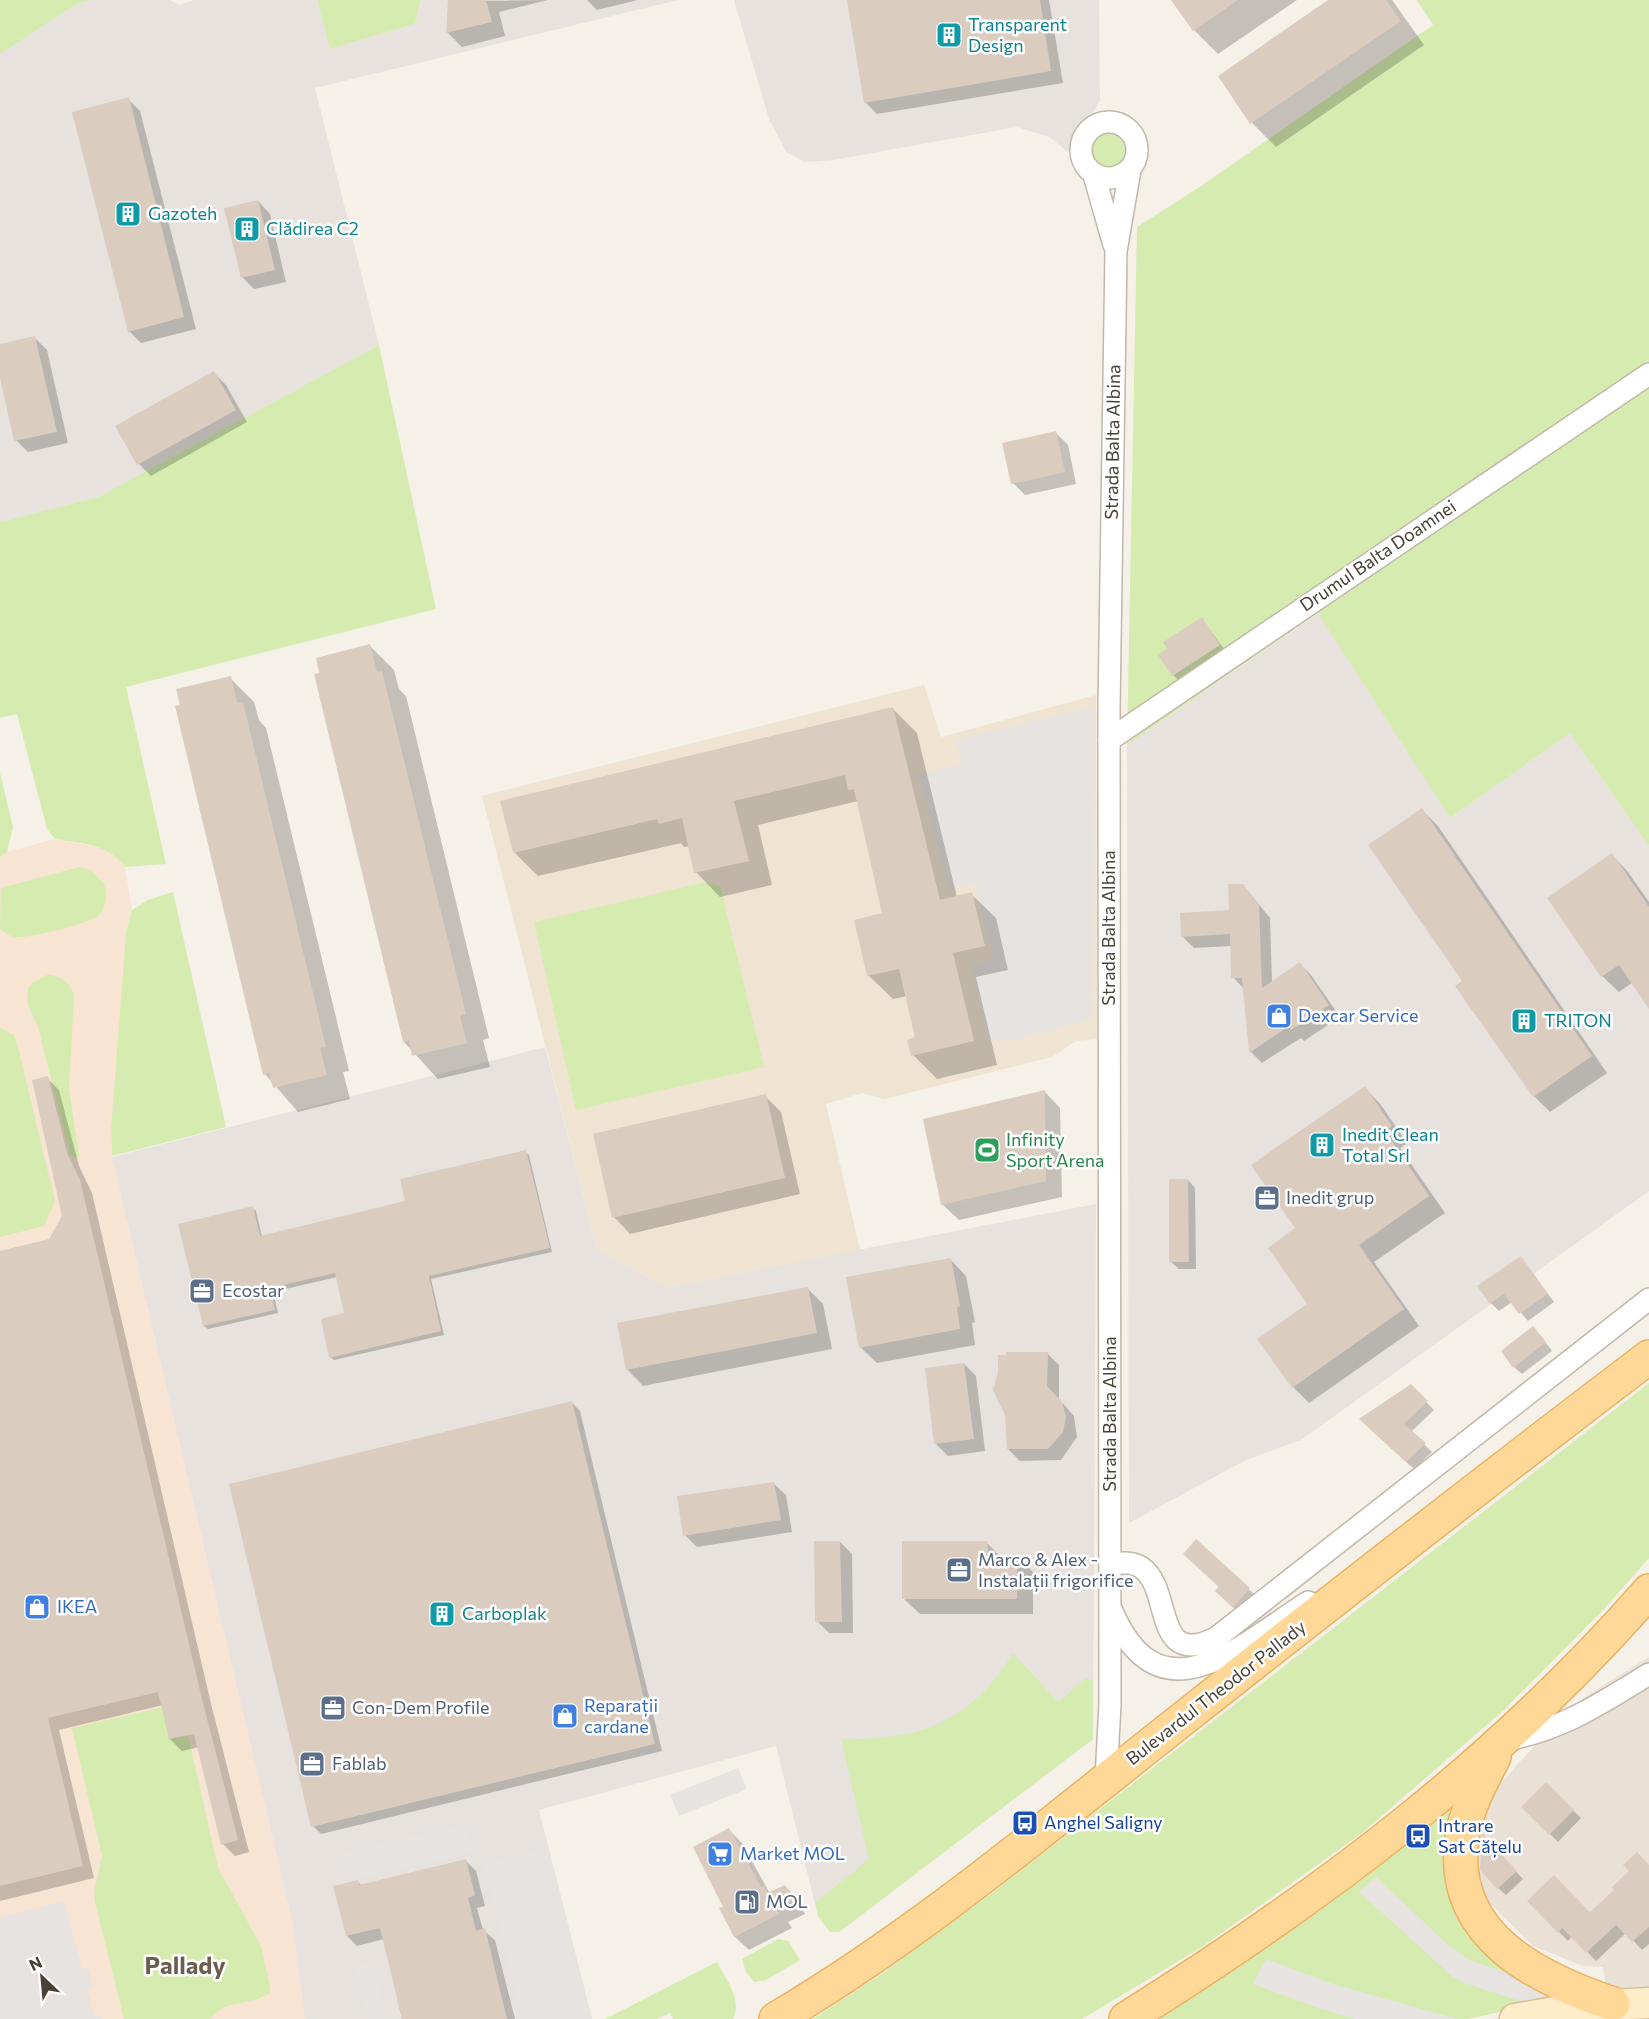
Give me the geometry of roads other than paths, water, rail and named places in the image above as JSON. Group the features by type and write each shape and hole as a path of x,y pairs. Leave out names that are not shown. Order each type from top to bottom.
{"main road":[{"name":"Bulevardul Theodor Pallady","path":"776,2019 908,1930 994,1867 1357,1581 1649,1357"},
{"path":"1126,2019 1344,1873 1409,1822 1503,1740 1591,1653 1649,1591"},
{"path":"1503,1740 1476,1795 1462,1836 1462,1874 1473,1909 1493,1939 1518,1961 1558,1983 1613,2004"},
{"path":"1515,2019 1613,2004 1649,2003"}],"street":[{"name":"Strada Balta Albina","path":"1106,1779 1110,1704 1109,740 1116,251 1130,170 1138,153 1134,135 1120,123 1103,123 1090,128 1082,142 1082,160 1094,175 1116,251"},
{"path":"1094,175 1113,178 1130,170"},
{"name":"Drumul Balta Doamnei","path":"1109,740 1649,374"},
{"path":"1110,1564 1127,1563 1142,1568 1156,1587 1165,1623 1173,1637 1189,1645 1207,1642 1224,1633 1273,1595 1649,1299"},
{"name":"Strada Balta Albina","path":"1110,1605 1119,1627 1137,1651 1159,1665 1192,1669 1222,1659 1316,1597 1357,1581"},
{"path":"1503,1740 1529,1736 1569,1722 1649,1674"}],"place":[{"name":"Transparent Design","path":"949,35"},
{"name":"Gazoteh","path":"128,214"},
{"name":"Clădirea C2","path":"247,229"},
{"name":"Dexcar Service","path":"1279,1016"},
{"name":"TRITON","path":"1524,1021"},
{"name":"Inedit Clean Total Srl","path":"1322,1145"},
{"name":"Infinity Sport Arena","path":"987,1150"},
{"name":"Inedit grup","path":"1267,1198"},
{"name":"Ecostar","path":"202,1291"},
{"name":"Marco & Alex - Instalații frigorifice","path":"959,1570"},
{"name":"IKEA","path":"37,1607"},
{"name":"Carboplak","path":"442,1614"},
{"name":"Con-Dem Profile","path":"333,1708"},
{"name":"Reparații cardane","path":"565,1716"},
{"name":"Fablab","path":"312,1764"},
{"name":"Anghel Saligny","path":"1025,1823"},
{"name":"Intrare Sat Cățelu","path":"1418,1836"},
{"name":"Market MOL","path":"720,1854"},
{"name":"MOL","path":"747,1902"}],"district":[{"name":"Pallady","path":"185,1966"}]}
